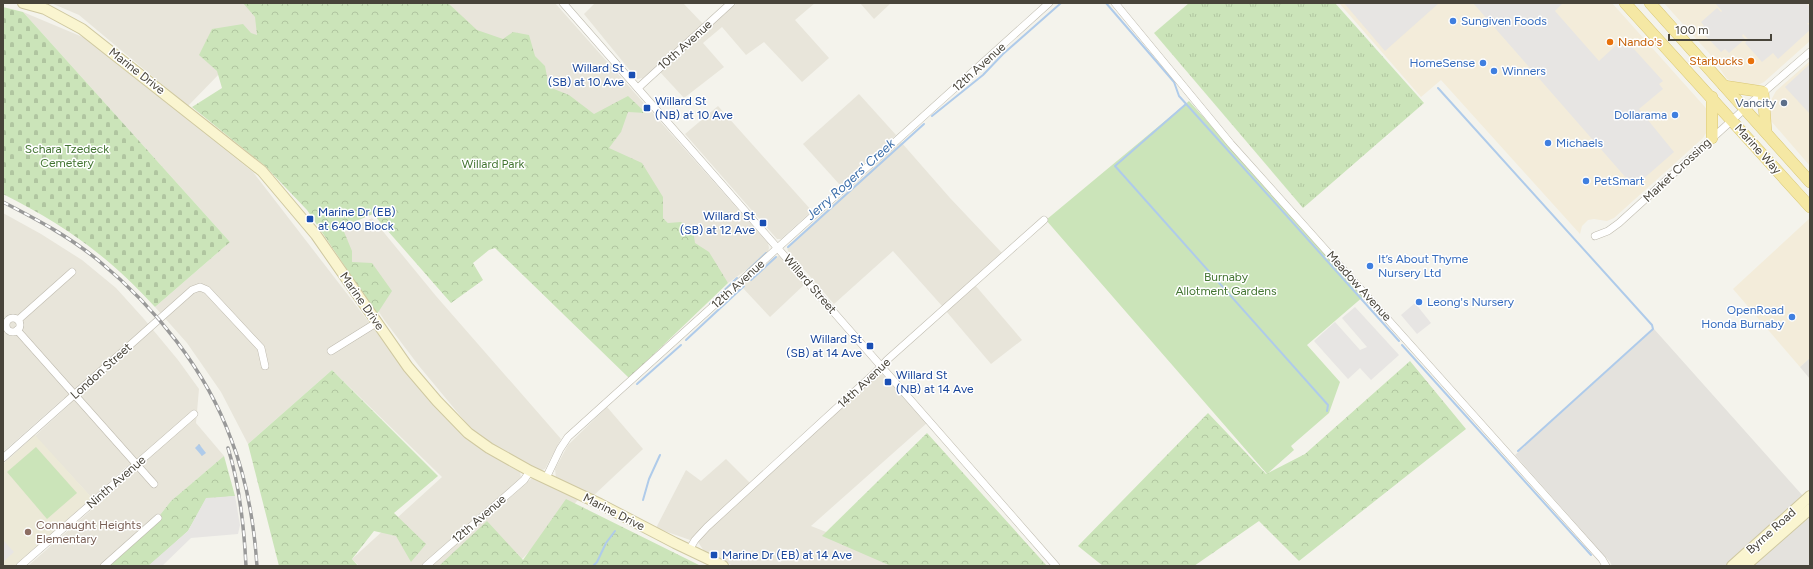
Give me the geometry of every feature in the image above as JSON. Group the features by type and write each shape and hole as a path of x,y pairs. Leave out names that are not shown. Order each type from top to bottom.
{"main road":[{"name":"Marine Way","path":"1625,3 1712,97 1810,207"},
{"name":"Marine Way","path":"1650,3 1810,182"},
{"path":"1724,86 1763,92 1766,132"},
{"path":"1712,97 1712,138"}],"street":[{"name":"Marine Drive","path":"24,3 45,9 82,29 262,171 316,235 376,323 418,378 437,401 468,433 489,448 530,471 600,504 723,566"},
{"name":"Willard Street","path":"563,3 1056,566"},
{"name":"10th Avenue","path":"638,88 731,3"},
{"name":"12th Avenue","path":"546,478 560,449 568,437 1049,3"},
{"name":"Meadow Avenue","path":"1115,3 1231,144 1411,344 1602,559 1606,566"},
{"name":"Market Crossing","path":"1595,236 1608,231 1619,223 1744,109 1810,52"},
{"name":"14th Avenue","path":"689,550 695,540 707,527 1044,220"},
{"path":"18,320 72,272"},
{"name":"London Street","path":"3,458 184,296 192,290 200,287 207,290 258,344 263,354 265,366"},
{"path":"17,330 5,331 5,317 18,320"},
{"path":"17,330 19,326 18,320"},
{"path":"331,351 376,323"},
{"path":"17,330 154,484"},
{"name":"Ninth Avenue","path":"20,566 136,463 194,414"},
{"name":"12th Avenue","path":"426,566 524,480 530,471"},
{"name":"Byrne Road","path":"1732,566 1810,496"},
{"name":"Byrne Road","path":"1745,566 1810,509"},
{"path":"104,566 158,518"}],"shaded area":[{"path":"51,3 251,3 274,31 221,72 188,106 79,15"},
{"path":"448,3 555,3 768,243 769,248 767,255 728,283"},
{"path":"595,3 683,3 703,24 643,78 637,79 584,14"},
{"path":"737,3 815,3 795,20 829,58 802,82 764,42 746,55 722,27 703,43 724,67 684,98 660,72"},
{"path":"860,3 891,3 874,19"},
{"path":"1339,3 1612,3 1705,107 1709,113 1709,128 1703,138 1614,218 1607,221 1594,219 1588,220 1582,226 1580,234 1441,80 1421,97"},
{"path":"1344,3 1439,3 1385,51"},
{"path":"1473,3 1563,3 1555,11 1599,61 1624,38 1663,81 1659,84 1663,89 1639,109 1674,152 1634,187"},
{"path":"1664,3 1810,3 1810,41 1764,82 1756,86 1742,85 1727,79 1709,53"},
{"path":"1715,3 1806,3 1810,7 1810,23 1807,23 1810,26 1810,30 1778,59 1773,53 1762,62 1745,43 1748,39 1743,34 1742,36 1745,39 1729,53 1725,49 1721,52 1700,30 1704,26 1701,22 1717,8 1721,12 1722,11"},
{"path":"23,12 85,38 253,172 375,330 405,372 434,405 480,448 520,472 521,478 421,566 359,566 352,559 442,477 332,370 248,444 221,392 187,343 155,307 230,242"},
{"path":"1810,61 1810,166 1771,121 1769,117 1769,104 1776,91"},
{"path":"1810,64 1810,114 1785,87"},
{"path":"859,94 896,135 840,185 803,144"},
{"path":"718,106 812,211 781,239 777,239 685,134"},
{"path":"901,142 950,198 1002,253 943,307 893,251 834,304 788,251 787,247"},
{"path":"3,213 41,234 82,260 116,288 178,360 199,389 196,423 224,456 171,501 149,529 110,566 28,566 132,474 126,467 92,498 35,436 69,405 64,398 3,452"},
{"path":"372,218 436,296 561,439 545,469 539,471 508,456 473,431 419,366 385,321 330,239"},
{"path":"1810,218 1810,358 1800,367 1733,289"},
{"path":"779,256 805,284 770,317 741,286 774,257"},
{"path":"975,285 1022,340 991,364 946,311"},
{"path":"1415,303 1431,323 1417,334 1401,315"},
{"path":"1355,307 1399,355 1371,380 1360,368 1348,379 1314,341 1335,322 1360,350 1367,347 1342,318"},
{"path":"1654,329 1803,496 1726,566 1612,566 1515,455"},
{"path":"1810,358 1810,379 1800,367"},
{"path":"882,374 927,423 811,526 869,549 904,566 733,566 704,551 698,542 714,524 878,375"},
{"path":"607,407 643,449 593,496 556,478 555,469 568,445"},
{"name":"Connaught Heights Elementary","path":"35,435 92,498 15,566 3,566 3,464"},
{"path":"726,459 750,483 690,540 656,528 686,470 701,481"},
{"path":"531,479 537,479 579,499 523,558 512,566 431,566"},
{"path":"235,496 240,525 238,534 191,538 162,566 148,566 188,531 206,498"},
{"path":"1810,515 1810,566 1753,566 1796,526"},
{"path":"3,540 14,552 3,562"}],"green space":[{"name":"Willard Park","path":"243,3 448,3 477,30 503,39 513,32 529,35 535,56 545,66 549,87 569,95 594,114 628,96 646,113 628,112 621,132 609,148 642,163 663,197 663,218 668,223 681,222 693,229 695,243 709,252 728,283 629,378 495,248 489,250 473,263 483,280 451,303 373,214 342,227 352,251 352,262 372,263 392,291 377,314 307,210 265,166 192,107 222,88 217,71 199,55 212,29 243,24 251,33 257,35 255,17"},
{"path":"1189,3 1335,3 1424,103 1303,208 1154,33"},
{"name":"Schara Tzedeck Cemetery","path":"3,7 23,12 230,242 155,307 120,272 85,243 46,218 3,194"},
{"name":"Burnaby Allotment Gardens","path":"1189,101 1364,296 1307,345 1340,382 1329,413 1291,446 1294,450 1267,474 1046,220"},
{"path":"1410,361 1466,429 1299,561 1259,521 1194,566 1103,566 1078,546 1208,413 1266,474 1305,454"},
{"path":"332,370 438,476 394,513 426,544 411,562 396,536 374,531 352,559 358,566 279,566 248,444"},
{"path":"927,433 1047,566 891,566 822,536"},
{"path":"36,447 77,493 47,519 7,472"},
{"path":"224,456 235,496 206,499 188,531 148,566 106,566 149,529 171,501"},
{"path":"566,499 701,566 439,566 487,521 523,560"}],"water":[{"path":"199,444 206,453 202,456 195,448"}],"waterway":[{"name":"Jerry Rogers' Creek","path":"932,116 983,75 1003,54 1061,3"},
{"path":"1106,3 1174,82 1179,96 1399,341"},
{"path":"1438,88 1652,325 1653,329 1518,451"},
{"path":"1186,104 1115,166 1328,405 1327,411"},
{"name":"Jerry Rogers' Creek","path":"788,247 924,124"},
{"path":"747,271 766,253"},
{"name":"Jerry Rogers' Creek","path":"751,280 776,257"},
{"path":"710,304 737,278"},
{"name":"Jerry Rogers' Creek","path":"686,340 744,286"},
{"name":"Jerry Rogers' Creek","path":"637,384 681,345"},
{"path":"1402,345 1591,555"},
{"name":"Jerry Rogers' Creek","path":"643,500 649,479 660,455"},
{"name":"Jerry Rogers' Creek","path":"593,566 597,562 606,543 615,531"}],"railway":[{"path":"3,202 65,236 88,252 120,279 159,319 177,341 208,389 237,454 249,501 257,566"},
{"path":"228,448 236,477 241,506 246,566"}],"place":[{"name":"Sungiven Foods","path":"1453,21"},
{"name":"Nando's","path":"1610,42"},
{"name":"Starbucks","path":"1751,61"},
{"name":"HomeSense","path":"1483,63"},
{"name":"Winners","path":"1494,71"},
{"name":"Willard St (SB) at 10 Ave","path":"632,75"},
{"name":"Vancity","path":"1784,103"},
{"name":"Willard St (NB) at 10 Ave","path":"647,108"},
{"name":"Dollarama","path":"1675,115"},
{"name":"Michaels","path":"1548,143"},
{"name":"PetSmart","path":"1586,181"},
{"name":"Marine Dr (EB) at 6400 Block","path":"310,219"},
{"name":"Willard St (SB) at 12 Ave","path":"763,223"},
{"name":"It’s About Thyme Nursery Ltd","path":"1370,266"},
{"name":"Leong's Nursery","path":"1419,302"},
{"name":"OpenRoad Honda Burnaby","path":"1792,317"},
{"name":"Willard St (SB) at 14 Ave","path":"870,346"},
{"name":"Willard St (NB) at 14 Ave","path":"888,382"},
{"name":"Connaught Heights Elementary","path":"28,532"},
{"name":"Marine Dr (EB) at 14 Ave","path":"714,555"}]}
